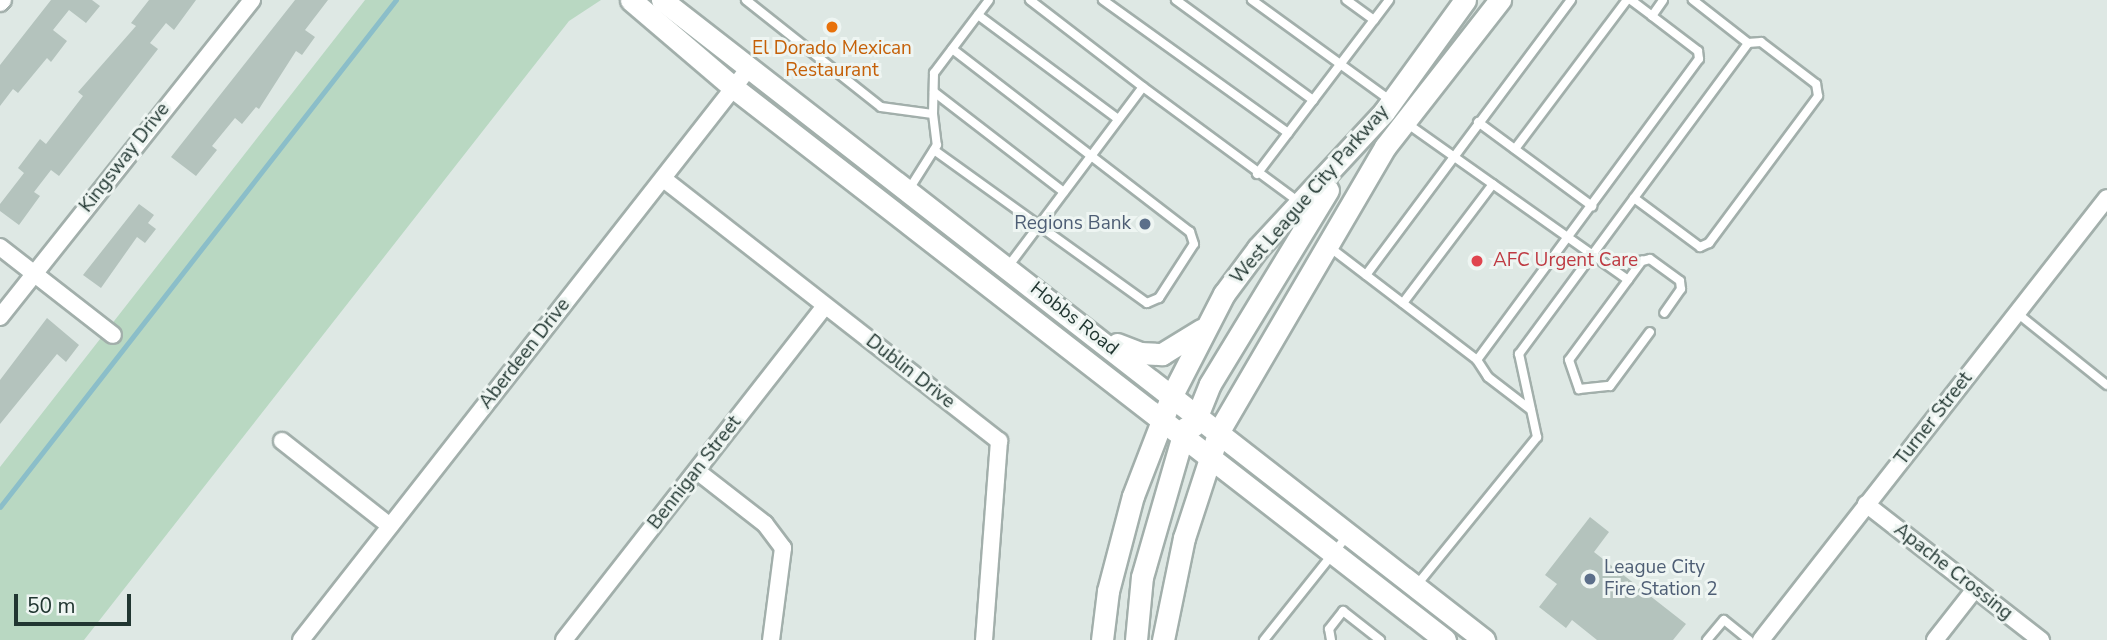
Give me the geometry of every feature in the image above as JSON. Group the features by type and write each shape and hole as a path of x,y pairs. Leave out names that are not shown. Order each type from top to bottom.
{"main road":[{"name":"Hobbs Road","path":"631,0 734,88 1208,460 1445,640"},
{"name":"Hobbs Road","path":"662,0 1219,431 1484,640"},
{"name":"West League City Parkway","path":"1102,640 1108,591 1133,496 1172,395 1206,327 1258,248 1388,107 1465,0"},
{"name":"West League City Parkway","path":"1163,640 1184,538 1219,431 1405,122 1500,0"},
{"path":"1136,640 1142,577 1194,412 1318,203 1388,107"},
{"path":"1093,334 1150,355 1174,349 1206,327"}],"street":[{"name":"Kingsway Drive","path":"0,317 252,0"},
{"name":"Aberdeen Drive","path":"301,640 664,180 749,68"},
{"name":"Dublin Drive","path":"664,180 999,441 984,640"},
{"name":"Turner Street","path":"1761,640 2107,198"},
{"path":"0,247 113,335"},
{"name":"Bennigan Street","path":"564,640 825,306"},
{"path":"282,441 390,526"},
{"path":"697,471 765,524 783,548 771,640"},
{"name":"Apache Crossing","path":"1866,504 2041,640"},
{"path":"1935,640 1975,589"}],"lane":[{"path":"746,0 881,107 933,114"},
{"path":"908,191 934,150 934,73 989,0"},
{"path":"1030,0 1257,174 1301,204"},
{"path":"1103,0 1288,133"},
{"path":"1176,0 1313,100"},
{"path":"1252,0 1340,65 1388,107"},
{"path":"1346,0 1374,20"},
{"path":"1257,174 1389,0"},
{"path":"1366,275 1571,0"},
{"path":"1477,360 1699,60 1698,51 1629,0 1515,149"},
{"path":"1652,16 1663,0"},
{"path":"1634,198 1700,247 1709,243 1818,96 1816,84 1761,42 1748,43 1693,0"},
{"path":"978,15 1118,120"},
{"path":"1416,586 1537,437 1519,354 1748,43"},
{"path":"934,150 1142,301 1151,303 1159,298 1194,244 1193,236 952,49"},
{"path":"1007,268 1143,87"},
{"path":"934,92 1064,192"},
{"path":"1405,122 1454,154 1567,240 1628,280"},
{"path":"1478,122 1592,206"},
{"path":"1403,303 1493,184"},
{"path":"1328,246 1477,360 1488,377 1531,411"},
{"path":"1650,332 1609,386 1579,389 1569,360 1642,261 1650,259 1680,281 1681,289 1664,313"},
{"path":"2017,313 2107,385"},
{"path":"1264,640 1349,534"},
{"path":"1331,640 1329,629 1343,611 1380,640"},
{"path":"1707,640 1724,620 1749,640"}],"green space":[{"path":"365,0 601,0 569,21 84,640 0,640 0,467"}],"building":[{"path":"51,0 92,0 100,6 86,23 69,10 53,30 67,41 51,62 47,58 18,93 13,89 0,106 0,65"},
{"path":"149,0 196,0 174,30 166,23 150,43 158,49 59,176 51,170 34,192 40,196 19,225 0,211 0,204 24,173 18,168 40,139 46,144 83,96 78,92 136,26 131,23"},
{"path":"295,0 328,0 305,30 315,37 302,55 296,51 259,109 256,107 242,124 235,118 212,146 217,150 196,176 171,157"},
{"path":"139,204 154,215 148,223 156,229 145,243 137,237 101,288 83,275"},
{"path":"47,318 79,345 66,362 57,354 0,424 0,380"},
{"name":"League City Fire Station 2","path":"1590,517 1609,532 1594,552 1686,624 1673,640 1597,640 1572,620 1566,628 1539,607 1557,584 1545,575"}],"waterway":[{"path":"0,507 396,0"}],"place":[{"name":"El Dorado Mexican Restaurant","path":"832,27"},
{"name":"Regions Bank","path":"1145,224"},
{"name":"AFC Urgent Care","path":"1477,261"},
{"name":"League City Fire Station 2","path":"1590,579"}]}
